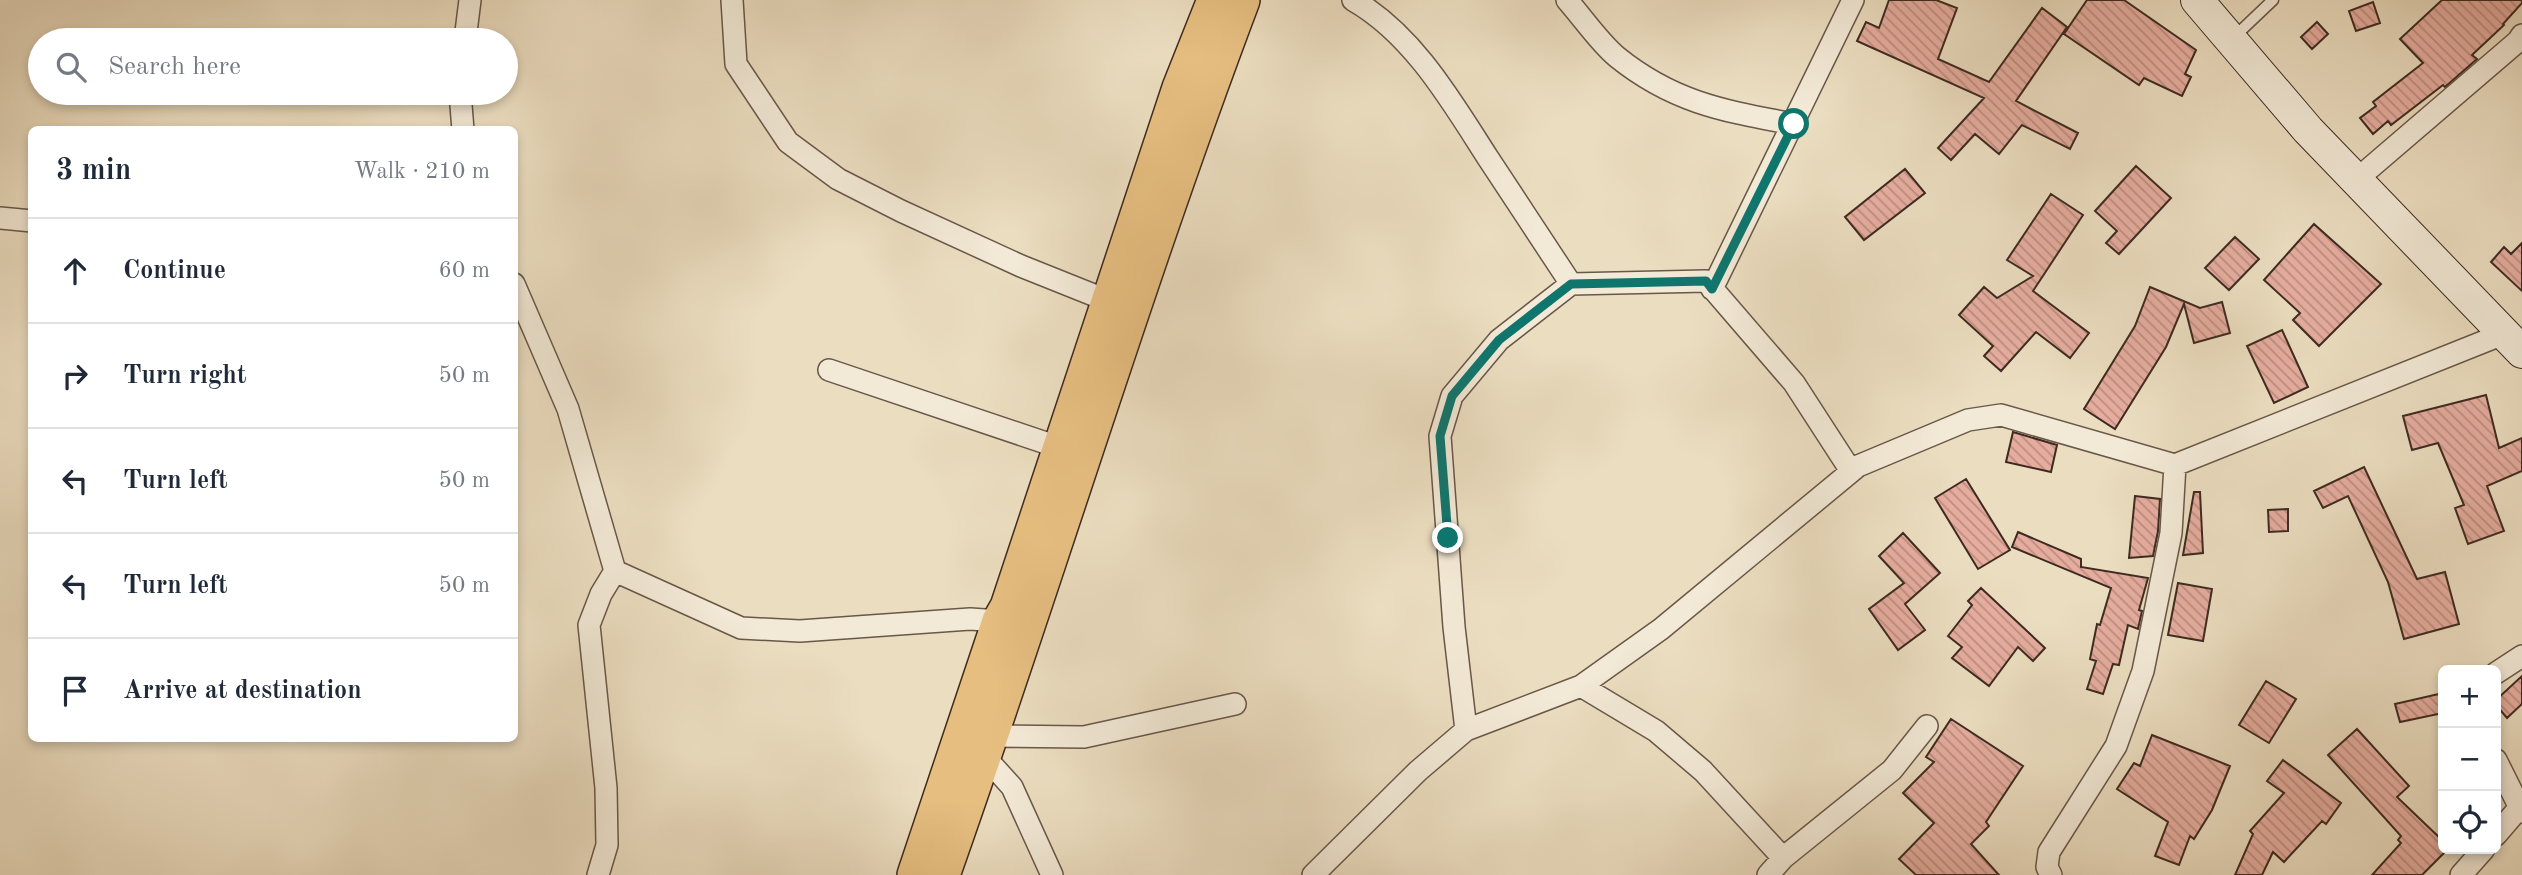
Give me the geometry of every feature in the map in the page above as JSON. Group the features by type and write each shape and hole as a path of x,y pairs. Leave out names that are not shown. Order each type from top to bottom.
{"main road":[{"path":"915,875 1000,621 1009,607 1180,88 1215,0"},
{"path":"942,875 988,746 1197,121 1242,0"},
{"path":"2197,0 2308,130 2512,343"}],"street":[{"path":"466,28 470,0"},
{"path":"732,0 736,64 788,142 838,179 901,211 1021,266 1111,302"},
{"path":"1353,0 1366,7 1412,50 1443,89 1571,284"},
{"path":"1567,0 1616,56 1665,90 1722,111 1794,124"},
{"path":"1712,289 1853,0"},
{"path":"2356,180 2522,35"},
{"path":"461,105 463,126"},
{"path":"0,218 28,221"},
{"path":"1466,730 1454,627 1440,436 1452,396 1499,340 1571,284 1706,281 1794,383 1851,471"},
{"path":"518,293 568,410 615,571 601,594 589,625 606,788 607,845 598,875"},
{"path":"1313,875 1418,771 1466,730 1581,686 1661,629 1858,466 1968,420 2001,415 2175,464 2512,343"},
{"path":"829,370 1061,448"},
{"path":"2051,875 2047,867 2049,852 2116,746 2143,671 2171,533 2175,464"},
{"path":"615,571 741,628 800,631 970,619 1000,621"},
{"path":"2501,670 2522,656"},
{"path":"1581,686 1656,732 1703,771 1783,858"},
{"path":"1052,875 1012,787 988,746 1084,737 1235,704"},
{"path":"1768,875 1783,858 1892,769 1927,726"},
{"path":"2501,770 2521,810 2501,830"},
{"path":"2460,875 2479,854"}],"lane":[{"path":"2231,40 2273,0"}],"building":[{"path":"1889,0 1936,0 1957,8 1938,59 1989,82 2042,8 2067,27 2016,101 2078,133 2070,149 2022,125 1999,154 1975,134 1951,160 1938,148 1984,98 1857,41 1866,22 1879,28"},
{"path":"2087,0 2124,0 2196,50 2185,74 2191,77 2182,96 2144,78 2139,85 2064,34"},
{"path":"2442,0 2522,0 2522,3 2504,25 2472,55 2477,59 2445,87 2443,85 2391,125 2388,121 2373,134 2360,118 2376,106 2373,102 2423,63 2400,39"},
{"path":"2373,2 2380,23 2356,31 2349,11"},
{"path":"2317,22 2328,34 2312,49 2301,37"},
{"path":"2136,166 2171,198 2119,254 2106,243 2117,231 2095,211"},
{"path":"1905,169 1925,193 1864,240 1845,217"},
{"path":"2051,194 2083,215 2033,291 2089,333 2070,358 2036,332 2001,371 1984,356 1993,346 1959,315 1984,287 1997,298 2033,276 2007,260"},
{"path":"2314,224 2381,284 2319,346 2293,320 2300,313 2264,280"},
{"path":"2235,237 2259,259 2229,290 2205,268"},
{"path":"2522,243 2522,291 2491,262 2504,247 2511,254"},
{"path":"2150,287 2200,308 2222,302 2230,333 2194,343 2184,304 2166,347 2115,429 2084,409 2135,326"},
{"path":"2282,330 2308,387 2274,403 2247,346"},
{"path":"2486,395 2499,448 2522,438 2522,471 2487,486 2504,531 2468,544 2455,508 2464,505 2438,443 2412,450 2403,416"},
{"path":"2013,432 2057,445 2051,472 2006,462"},
{"path":"2364,467 2417,579 2445,572 2459,624 2404,639 2388,582 2348,496 2323,508 2314,491"},
{"path":"1966,479 2010,550 1978,569 1935,498"},
{"path":"2194,492 2200,492 2203,553 2183,555"},
{"path":"2135,496 2160,499 2153,556 2129,558"},
{"path":"2288,509 2288,531 2269,532 2268,510"},
{"path":"2018,532 2081,559 2081,567 2148,578 2139,610 2142,611 2138,629 2128,625 2119,665 2113,664 2103,694 2087,689 2096,661 2090,659 2097,624 2100,625 2111,588 2012,547"},
{"path":"1903,533 1940,573 1905,604 1925,630 1898,650 1869,609 1904,583 1879,556"},
{"path":"2178,583 2212,589 2203,641 2168,635"},
{"path":"1981,588 2045,648 2033,661 2018,647 1989,686 1952,658 1962,647 1948,636 1972,605 1968,601"},
{"path":"2522,676 2522,704 2507,718 2501,711 2501,695"},
{"path":"2266,681 2296,699 2269,743 2239,725"},
{"path":"2438,694 2438,714 2400,722 2395,704"},
{"path":"1951,719 2023,766 1986,822 1989,826 1971,844 1999,875 1916,875 1899,859 1934,823 1903,793 1934,762 1926,757"},
{"path":"2357,729 2409,786 2397,797 2438,836 2438,854 2443,854 2422,875 2372,875 2401,843 2398,840 2401,836 2328,755"},
{"path":"2152,735 2230,766 2212,810 2194,839 2190,836 2179,865 2155,856 2168,822 2117,789 2134,763 2140,766"},
{"path":"2283,760 2341,803 2326,824 2322,821 2284,862 2273,852 2262,875 2235,875 2253,834 2250,831 2284,793 2267,781"}],"route":[{"path":"1448,538 1440,436 1452,396 1499,340 1571,284 1706,281 1712,289 1794,124"}]}
